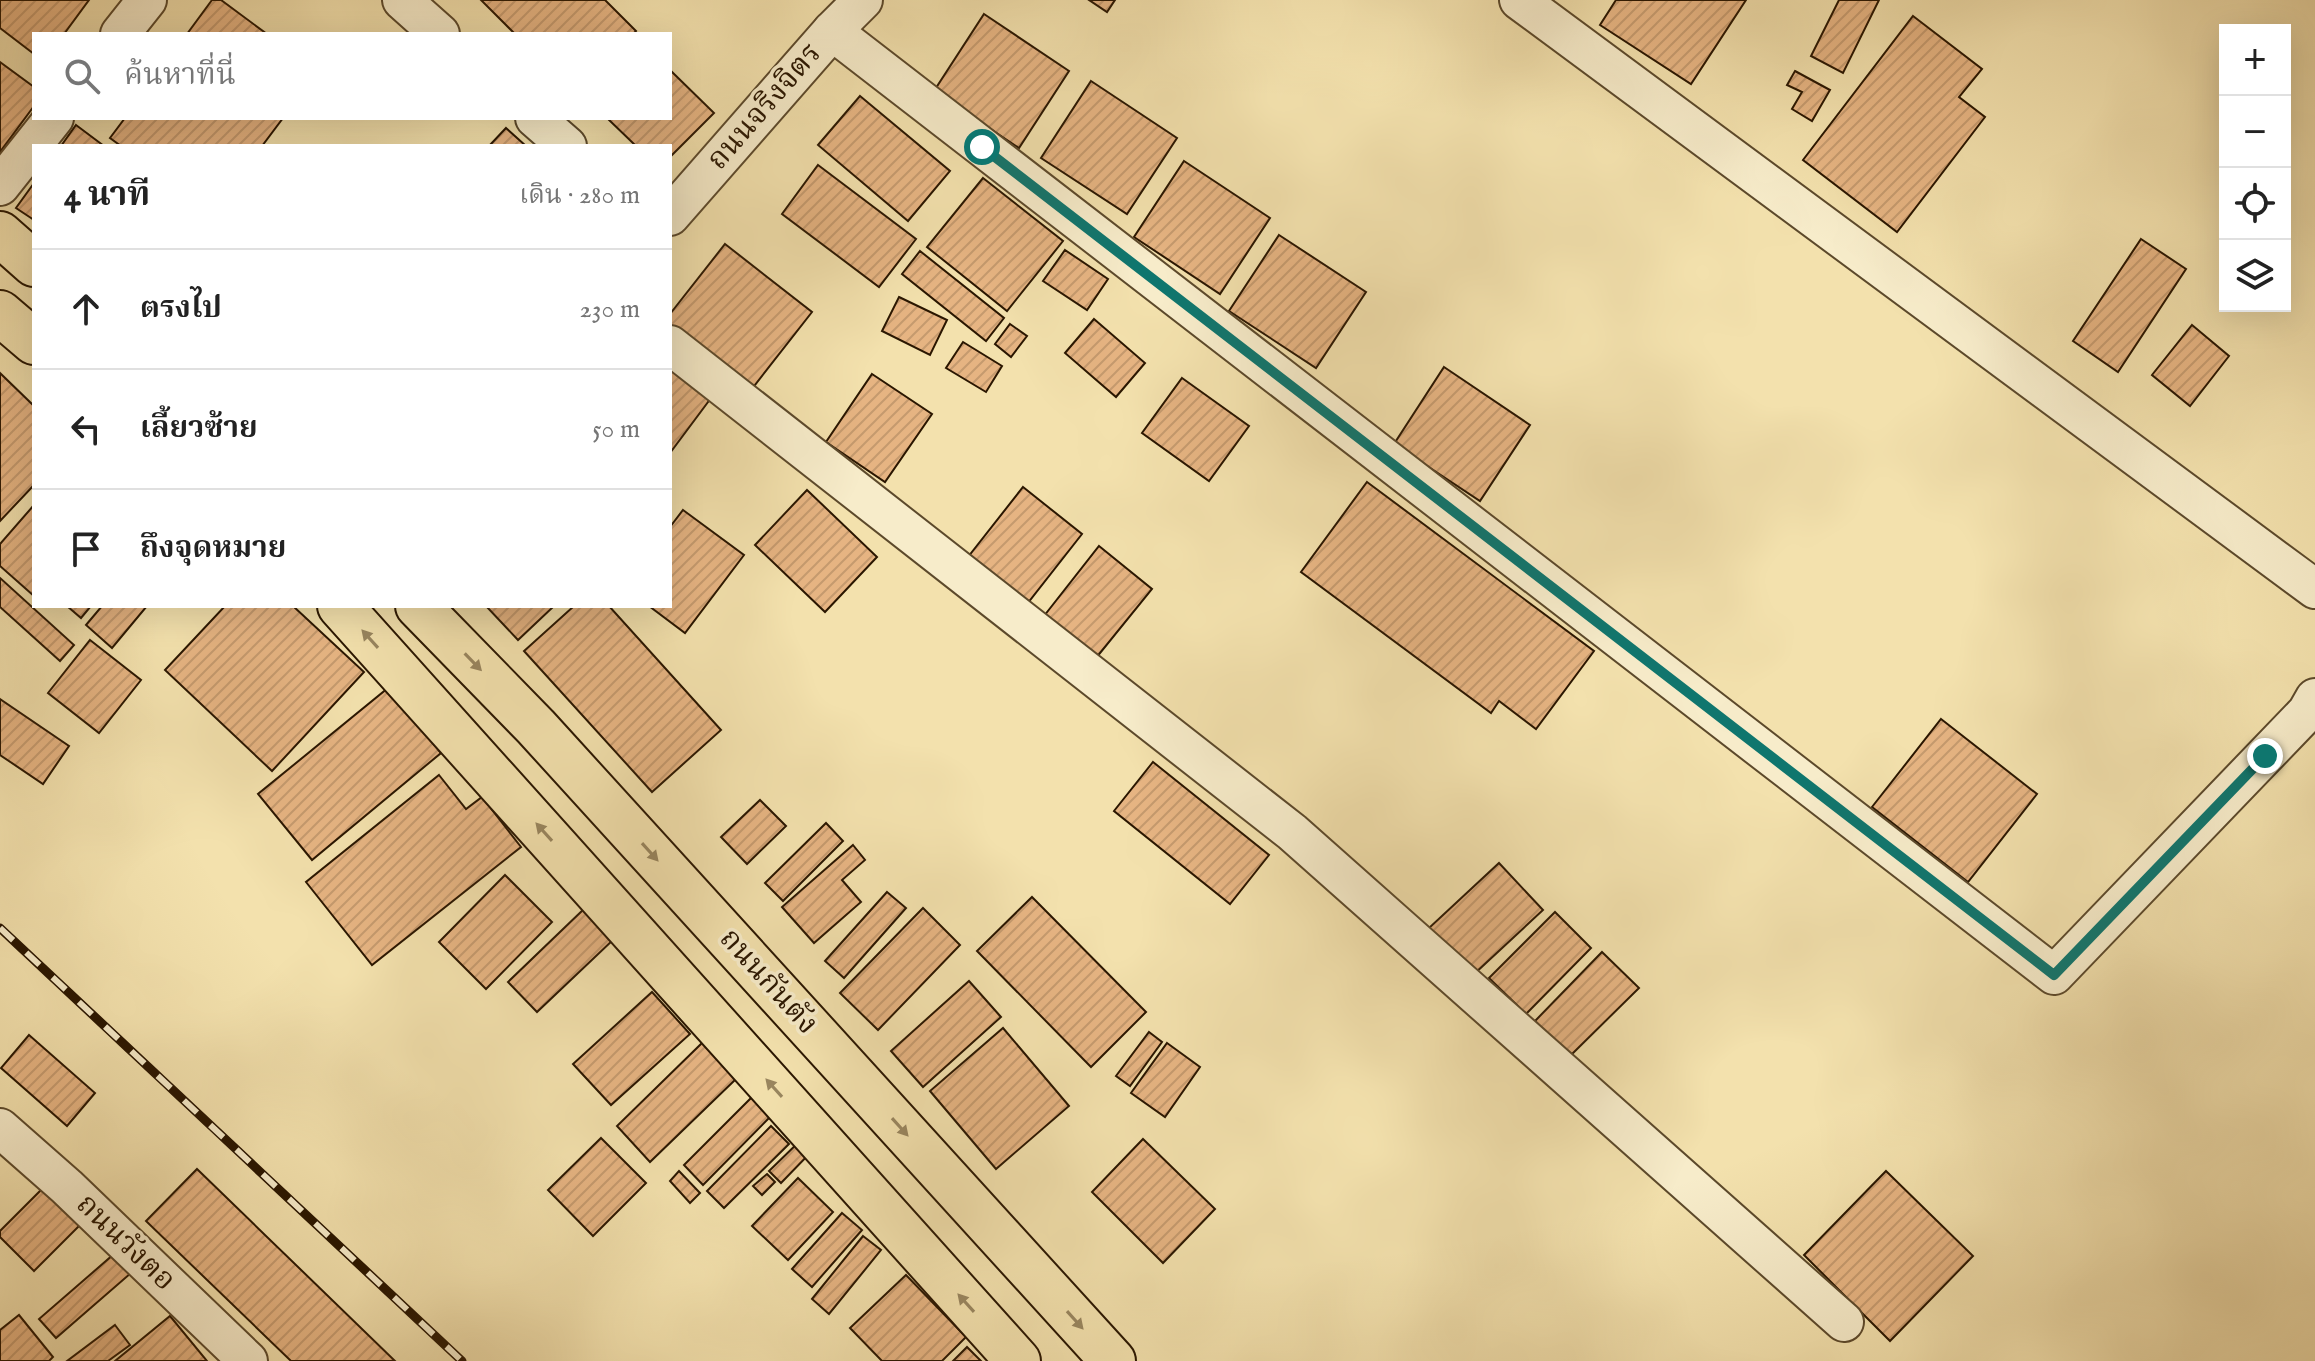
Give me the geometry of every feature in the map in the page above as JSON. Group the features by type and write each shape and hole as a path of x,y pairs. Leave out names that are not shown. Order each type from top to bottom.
{"main road":[{"path":"0,234 32,262"},
{"path":"0,313 32,340"},
{"path":"342,608 1018,1361"},
{"name":"ถนนกันตัง","path":"420,608 547,739 1113,1361"},
{"path":"808,1127 857,1080"}],"street":[{"path":"122,32 147,0"},
{"path":"402,0 438,32"},
{"name":"ถนนจริงจิตร","path":"672,214 832,31 863,0"},
{"path":"1519,0 2315,589"},
{"path":"832,31 2054,975 2307,712 2315,698"},
{"path":"33,144 52,120"},
{"path":"537,120 565,144"},
{"path":"0,186 32,146"},
{"path":"672,347 1292,832 1844,1322"},
{"name":"ถนนวังตอ","path":"0,1128 67,1187 248,1361"}],"building":[{"path":"0,0 89,0 65,32 32,32 32,52 0,28"},
{"path":"212,0 221,0 264,32 188,32"},
{"path":"481,0 605,0 636,31 635,32 513,32"},
{"path":"1089,0 1115,0 1107,12"},
{"path":"1616,0 1746,0 1691,84 1600,25"},
{"path":"1839,0 1879,0 1843,73 1811,56"},
{"path":"984,14 1069,71 1019,148 934,91"},
{"path":"1913,16 1982,69 1959,97 1985,117 1897,232 1803,160"},
{"path":"0,62 32,86 32,109 0,152"},
{"path":"1795,71 1830,90 1812,121 1792,109 1802,92 1787,85"},
{"path":"672,72 714,113 672,155 672,144 634,144 609,120 672,120"},
{"path":"1091,81 1177,138 1127,214 1041,158"},
{"path":"860,96 950,171 908,221 818,145"},
{"path":"124,120 282,120 264,144 118,144 110,138"},
{"path":"76,125 101,144 62,144"},
{"path":"506,128 524,144 491,144"},
{"path":"1184,161 1270,218 1220,294 1134,237"},
{"path":"818,165 916,239 879,287 782,214"},
{"path":"983,178 1063,241 1007,311 927,247"},
{"path":"32,186 32,219 16,208"},
{"path":"1279,235 1366,292 1316,368 1229,311"},
{"path":"2141,239 2186,269 2118,372 2073,341"},
{"path":"725,244 812,312 751,390 672,329 672,311"},
{"path":"1065,250 1108,279 1087,310 1043,281"},
{"path":"920,251 1004,318 986,341 902,274"},
{"path":"899,297 947,320 930,355 882,331"},
{"path":"1094,319 1145,363 1116,397 1065,353"},
{"path":"1010,324 1027,336 1011,357 995,344"},
{"path":"2192,325 2229,356 2190,406 2152,375"},
{"path":"963,342 1002,366 986,392 946,368"},
{"path":"1444,367 1530,425 1480,501 1394,444"},
{"path":"672,369 711,398 672,450"},
{"path":"0,373 32,404 32,487 0,521"},
{"path":"872,374 932,414 885,482 826,442"},
{"path":"1182,378 1249,426 1209,481 1142,433"},
{"path":"1367,482 1594,651 1536,729 1499,701 1491,713 1301,572"},
{"path":"1023,487 1082,534 1027,604 968,557"},
{"path":"807,490 877,557 825,612 755,545"},
{"path":"32,507 32,594 0,566 0,544"},
{"path":"683,510 744,555 685,633 652,608 672,608 672,524"},
{"path":"1099,546 1152,589 1096,658 1044,616"},
{"path":"0,578 74,645 60,661 0,607"},
{"path":"69,608 89,608 81,618"},
{"path":"100,608 145,608 112,648 86,625"},
{"path":"223,608 295,608 364,672 272,771 165,670"},
{"path":"488,608 552,608 518,640"},
{"path":"572,608 611,608 721,730 652,792 524,651"},
{"path":"90,640 141,680 99,733 48,693"},
{"path":"388,688 441,753 312,860 258,794"},
{"path":"0,699 69,746 43,784 0,755"},
{"path":"1941,719 2037,794 1968,882 1872,807"},
{"path":"1153,762 1269,855 1230,904 1114,811"},
{"path":"439,775 466,809 482,797 521,847 372,965 306,882"},
{"path":"760,800 786,826 747,864 721,837"},
{"path":"826,823 843,841 783,901 765,883"},
{"path":"853,845 865,860 842,880 861,902 814,943 782,907"},
{"path":"1499,863 1543,910 1473,975 1429,928"},
{"path":"505,875 552,922 486,989 439,942"},
{"path":"887,892 906,908 844,978 825,961"},
{"path":"1032,897 1146,1012 1091,1067 977,951"},
{"path":"585,908 614,939 537,1012 508,982"},
{"path":"923,908 960,945 878,1030 840,993"},
{"path":"1555,912 1591,948 1526,1014 1489,978"},
{"path":"1602,952 1639,988 1570,1056 1535,1021"},
{"path":"969,981 1001,1017 923,1087 891,1051"},
{"path":"652,992 690,1034 611,1105 573,1064"},
{"path":"1003,1028 1069,1106 996,1169 930,1091"},
{"path":"1149,1032 1162,1042 1130,1086 1116,1076"},
{"path":"29,1035 95,1093 67,1126 1,1068"},
{"path":"702,1043 736,1079 650,1162 617,1126"},
{"path":"1167,1043 1200,1067 1165,1117 1131,1093"},
{"path":"752,1097 771,1116 703,1185 684,1165"},
{"path":"771,1126 789,1144 724,1208 707,1191"},
{"path":"601,1138 646,1183 593,1236 548,1190"},
{"path":"803,1138 814,1149 781,1183 769,1171"},
{"path":"1143,1139 1215,1209 1163,1263 1092,1192"},
{"path":"197,1169 395,1361 291,1361 146,1221"},
{"path":"679,1171 700,1193 690,1203 670,1181"},
{"path":"1886,1171 1973,1256 1890,1341 1804,1255"},
{"path":"767,1174 775,1182 762,1195 753,1186"},
{"path":"798,1178 833,1212 788,1260 752,1226"},
{"path":"44,1187 81,1224 34,1271 0,1237 0,1231"},
{"path":"842,1213 862,1230 812,1287 792,1269"},
{"path":"863,1236 881,1250 829,1314 812,1299"},
{"path":"114,1254 131,1273 56,1338 39,1319"},
{"path":"906,1275 966,1337 942,1361 882,1361 850,1328"},
{"path":"19,1315 53,1357 49,1361 0,1361 0,1330"},
{"path":"170,1316 207,1361 115,1361"},
{"path":"115,1325 130,1345 108,1361 67,1361"},
{"path":"967,1347 981,1361 953,1361"}],"railway":[{"path":"0,928 462,1361"}],"route":[{"path":"982,147 2054,975 2265,756"}]}
